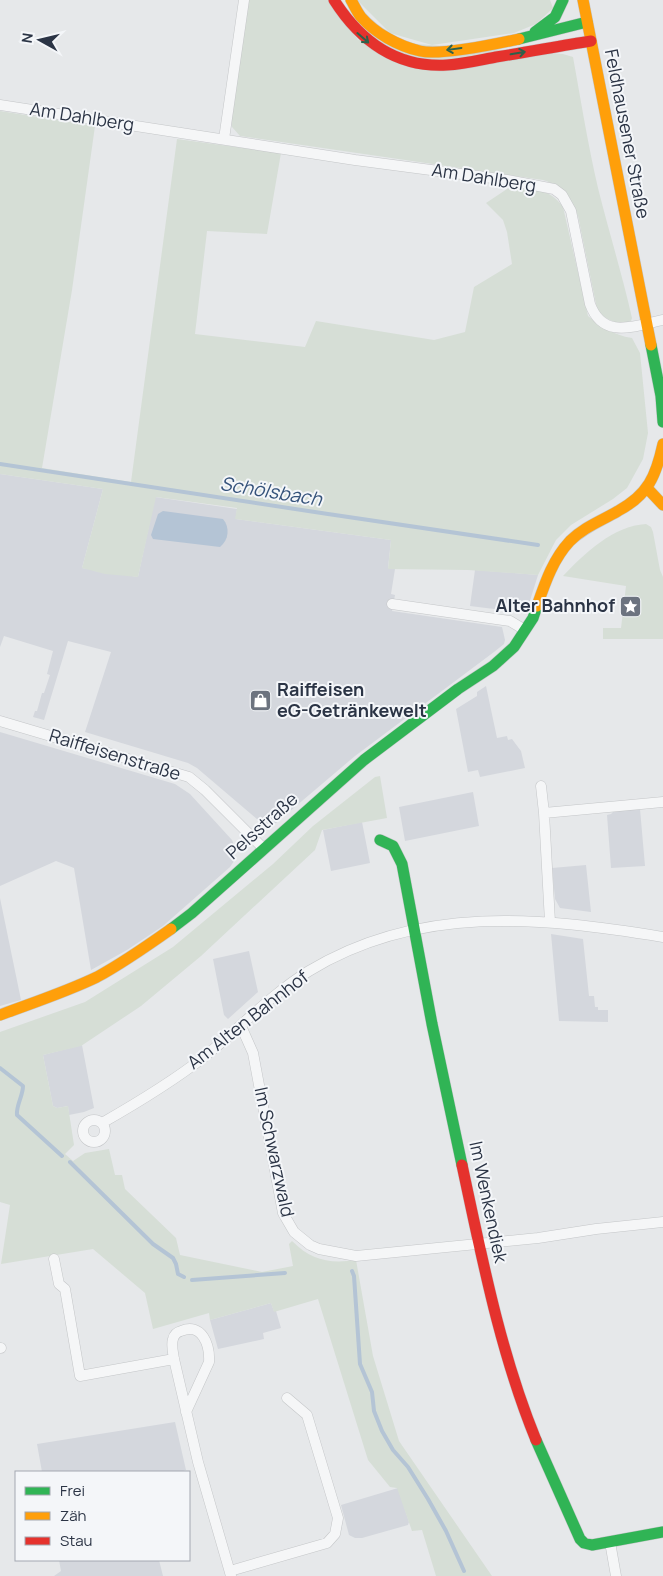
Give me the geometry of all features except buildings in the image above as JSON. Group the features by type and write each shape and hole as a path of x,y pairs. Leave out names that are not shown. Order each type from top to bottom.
{"main road":[{"path":"334,0 350,26 371,44 383,52 412,63 438,65 591,41"},
{"path":"351,0 360,16 380,34 422,51 445,51 502,43 587,22"},
{"path":"530,35 555,17 563,0"},
{"name":"Feldhausener Straße","path":"583,0 661,396 663,422"},
{"path":"663,444 658,467 647,488 663,505"},
{"name":"Pelsstraße","path":"0,1014 42,1000 96,977 141,951 192,913 364,760 458,689 493,666 514,647 533,618 550,570 569,542 589,525 619,511 647,488"},
{"name":"Im Wenkendiek","path":"380,840 393,846 402,864 497,1323 529,1423 580,1539 592,1545 663,1532"}],"street":[{"path":"224,139 244,0"},
{"name":"Am Dahlberg","path":"0,105 355,160 507,180 554,189 562,195 571,211 593,313 605,325 620,329 663,320"},
{"path":"392,604 510,621 526,630"},
{"name":"Raiffeisenstraße","path":"0,721 189,778 205,790 263,848"},
{"path":"541,786 550,922"},
{"path":"544,813 663,802"},
{"name":"Am Alten Bahnhof","path":"102,1123 151,1094 195,1063 241,1026 261,1005 309,971 346,952 381,938 414,928 498,920 550,922 609,928 663,937"},
{"name":"Im Schwarzwald","path":"241,1026 253,1052 283,1213 301,1239 319,1249 356,1256 538,1238 596,1229 663,1222"},
{"path":"54,1259 59,1284 65,1289 80,1376 174,1359"},
{"path":"186,1412 209,1362 210,1353 200,1331 187,1328 178,1332 173,1337 174,1359 186,1412 198,1462 231,1573 327,1543 335,1534 338,1518 307,1416 287,1398"},
{"path":"610,1542 616,1576"}],"shaded area":[{"path":"249,0 328,0 358,40 563,54 573,57 594,172 632,318 631,321 621,323 612,321 603,316 597,309 578,216 573,203 566,193 550,183 543,180 240,136 232,127 231,120"},
{"path":"357,0 550,0 553,8 536,24 514,33 432,45 390,33"},
{"path":"0,111 95,126 72,290 42,468 131,482 177,139 281,153 267,234 207,231 195,334 305,347 316,321 434,340 465,332 474,287 512,264 507,232 503,220 486,203 510,187 533,189 552,196 563,207 588,316 608,330 632,338 640,353 648,433 643,459 627,488 571,525 556,540 538,575 468,570 388,569 391,540 235,519 237,508 156,497 138,577 105,574 82,568 103,489 0,474"},
{"path":"0,474 103,489 82,568 138,577 155,497 237,509 236,519 391,540 388,568 395,569 391,594 395,595 392,611 502,627 504,644 355,756 276,823 266,824 258,820 197,768 188,763 85,732 111,652 68,641 44,720 33,717 50,675 47,674 53,651 4,636 0,647"},
{"path":"646,524 651,527 653,532 663,577 663,639 603,639 603,628 621,628 626,586 563,576 590,550 611,535 634,526"},
{"path":"475,570 538,575 528,607 524,611 517,612 470,606"},
{"path":"486,686 497,738 507,736 508,740 512,739 521,751 525,768 480,777 478,770 468,772 456,709 477,696 477,692"},
{"path":"0,732 175,784 190,794 232,840 235,847 234,861 230,867 163,926 127,950 91,970 74,868 56,861 0,886"},
{"path":"380,776 387,818 322,830 315,850 201,956 141,1006 81,1046 43,1055 53,1106 57,1108 68,1106 74,1145 65,1154 73,1161 85,1153 109,1149 115,1175 122,1175 125,1189 176,1238 180,1255 262,1272 293,1266 289,1244 292,1241 306,1253 321,1259 329,1261 356,1260 373,1356 399,1441 492,1576 436,1576 422,1530 412,1531 397,1488 390,1487 368,1460 318,1299 274,1312 271,1303 210,1320 209,1313 153,1329 145,1293 93,1249 1,1264 10,1205 0,1202 0,1032 85,1002 173,947 273,864 313,826 375,777"},
{"path":"473,792 479,826 405,841 399,807"},
{"path":"640,809 645,866 611,868 607,815 614,811"},
{"path":"362,822 370,863 331,871 323,830"},
{"path":"586,865 591,912 560,908 555,899 552,868"},
{"path":"0,898 21,1000 0,1006"},
{"path":"551,934 583,939 589,996 594,996 595,1007 598,1007 598,1010 608,1010 608,1022 559,1021"},
{"path":"249,951 258,992 228,1019 224,1015 213,959"},
{"path":"82,1045 94,1108 69,1115 68,1106 57,1108 53,1106 43,1055"},
{"path":"271,1303 274,1311 276,1311 281,1328 263,1333 264,1339 218,1349 210,1320"},
{"path":"175,1422 186,1470 42,1471 37,1444"},
{"path":"398,1488 409,1522 408,1525 362,1538 355,1538 349,1535 341,1505"},
{"path":"59,1561 159,1561 163,1576 54,1576 61,1571"}],"water":[{"path":"163,511 223,519 228,530 227,537 220,547 153,539 151,535 158,514"}],"waterway":[{"name":"Schölsbach","path":"0,464 538,545"},
{"path":"0,1068 23,1086 17,1115 62,1156"},
{"path":"70,1162 153,1244 173,1258 178,1274 184,1277"},
{"path":"352,1271 354,1276 360,1364 372,1392 374,1411 382,1431 393,1450 408,1467 428,1499 446,1531 464,1571"},
{"path":"192,1280 285,1273"}],"traffic: fast":[{"path":"535,32 555,17 563,0"},
{"path":"519,39 587,22"},
{"path":"651,345 661,396 663,422"},
{"path":"171,929 192,913 364,760 458,689 493,666 514,647 533,618 537,606"},
{"path":"380,840 393,846 402,864 432,1024 462,1165"},
{"path":"536,1440 580,1539 584,1543 592,1545 663,1532"}],"traffic: slow":[{"path":"351,0 361,17 373,28 395,42 420,51 454,51 519,39"},
{"path":"583,0 651,345"},
{"path":"537,606 550,572 564,548 581,532 628,505 644,491 654,475 663,444"},
{"path":"647,488 663,505"},
{"path":"0,1015 97,977 126,960 171,929"}],"traffic: jam":[{"path":"334,0 356,28 382,49 396,57 429,65 460,64 591,41"},
{"path":"462,1165 502,1339 523,1407 536,1440"}],"place":[{"name":"Alter Bahnhof","path":"631,606"},
{"name":"Raiffeisen eG-Getränkewelt","path":"261,700"}]}
